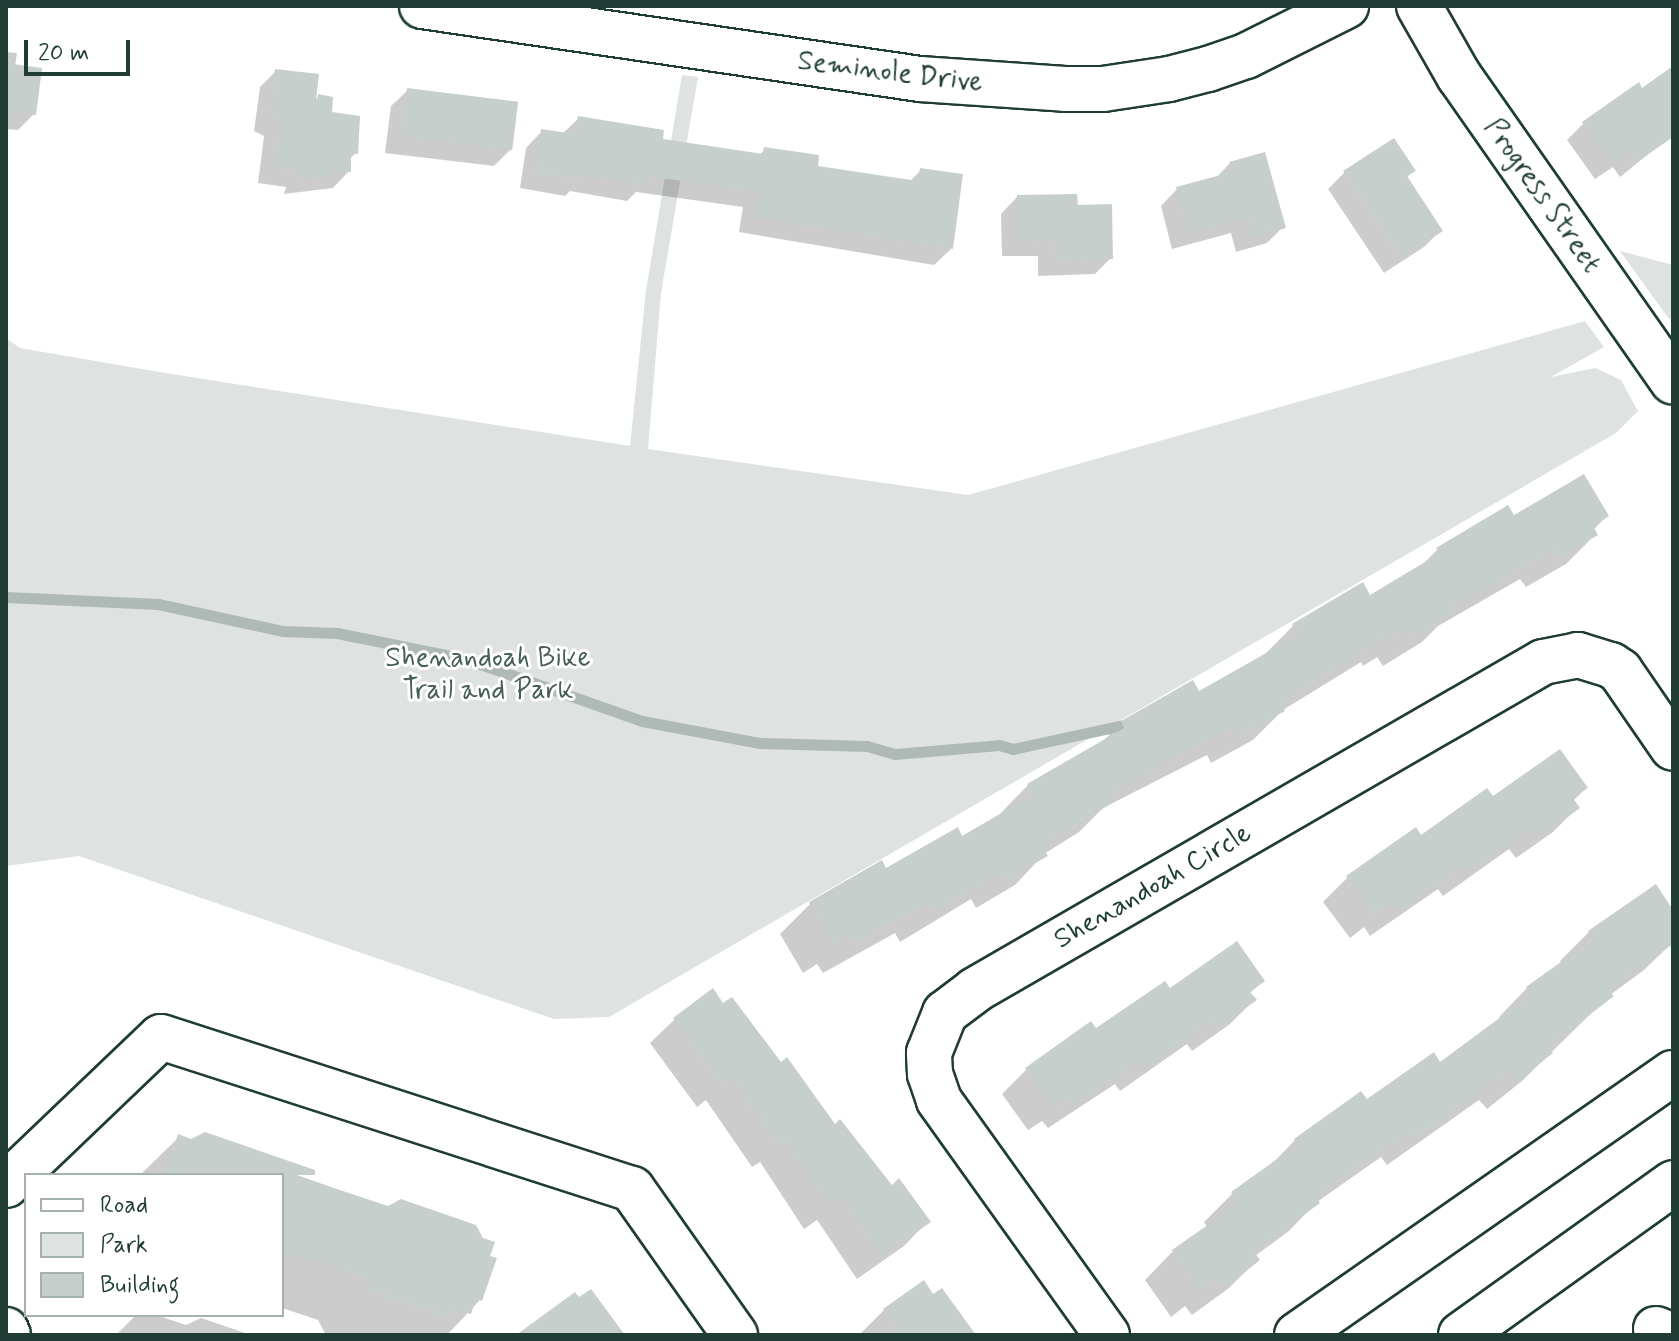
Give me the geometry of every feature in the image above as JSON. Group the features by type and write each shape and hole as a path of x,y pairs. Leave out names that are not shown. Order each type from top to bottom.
{"street":[{"name":"Seminole Drive","path":"422,6 920,79 1090,89 1169,79 1208,69 1246,56 1346,6"},
{"name":"Progress Street","path":"1419,6 1459,76 1673,382"},
{"name":"Shenandoah Circle","path":"1107,1335 939,1100 930,1074 929,1053 933,1036 945,1013 975,990 1543,662 1578,655 1611,665 1620,671 1673,748"},
{"path":"6,1185 161,1037 632,1189 735,1335"},
{"path":"1297,1335 1673,1073"},
{"path":"1461,1335 1673,1183"}],"green space":[{"name":"Shenandoah Bike Trail and Park","path":"682,75 698,77 661,293 648,449 968,495 1585,321 1604,347 1551,377 1595,368 1621,380 1638,411 1616,433 609,1017 554,1019 79,856 6,866 6,338 20,348 630,446 646,290"},
{"path":"1620,251 1673,265 1673,319 1669,319"}],"building":[{"path":"6,63 42,68 36,115 6,111"},
{"path":"1673,66 1673,137 1637,162 1630,152 1612,164 1582,122 1639,82 1642,88"},
{"path":"275,69 319,74 315,109 318,94 333,97 332,112 360,116 358,154 351,153 351,172 329,171 329,177 299,178 301,171 274,167 280,120 269,115"},
{"path":"407,88 518,102 512,150 401,137"},
{"path":"578,116 664,130 663,139 763,154 764,147 819,155 818,166 918,181 920,168 963,174 953,249 754,217 758,192 647,176 645,185 584,175 583,180 535,172 541,129 575,134"},
{"path":"1394,138 1416,171 1407,176 1443,231 1401,258 1343,171"},
{"path":"1265,152 1286,228 1252,237 1247,218 1188,234 1176,187 1232,172 1229,162"},
{"path":"1077,194 1078,205 1112,204 1113,259 1054,260 1053,240 1017,241 1017,195"},
{"path":"1584,474 1609,516 1593,526 1598,535 1557,558 1551,550 1452,608 1455,612 1413,637 1408,628 1394,637 1392,634 1280,702 1285,711 1242,734 1237,726 1107,794 1112,803 1042,846 1048,856 1007,879 1002,871 931,913 926,904 854,944 848,935 834,944 809,902 882,860 886,868 958,827 962,836 1031,796 1027,784 1124,728 1121,721 1193,680 1199,691 1298,635 1292,624 1363,582 1370,595 1440,553 1436,548 1508,505 1514,515"},
{"path":"1560,749 1588,788 1573,798 1580,808 1541,836 1534,827 1468,873 1463,866 1396,913 1389,905 1375,915 1346,876 1416,827 1421,835 1487,788 1493,796"},
{"path":"1656,884 1673,910 1673,944 1608,990 1614,996 1548,1047 1553,1053 1516,1082 1508,1073 1416,1138 1410,1130 1315,1196 1320,1203 1254,1252 1260,1260 1240,1276 1221,1288 1215,1279 1200,1290 1172,1250 1239,1203 1231,1192 1298,1144 1294,1139 1361,1091 1367,1099 1434,1052 1440,1062 1532,994 1526,987 1593,939 1588,931"},
{"path":"1237,941 1265,981 1250,992 1257,1000 1218,1028 1212,1021 1145,1069 1140,1062 1073,1106 1067,1098 1053,1108 1025,1068 1091,1021 1096,1028 1165,981 1170,988"},
{"path":"713,988 723,1003 732,997 781,1062 787,1057 835,1124 840,1119 892,1185 899,1178 931,1222 882,1256 842,1198 829,1206 785,1139 777,1144 731,1077 722,1084 673,1018"},
{"path":"205,1132 315,1170 315,1175 297,1175 331,1187 388,1206 401,1199 476,1225 483,1238 495,1242 490,1256 497,1258 482,1301 476,1299 471,1314 457,1310 445,1316 370,1291 362,1277 284,1251 284,1173 166,1173 178,1134 191,1139"},
{"path":"924,1280 933,1294 942,1288 976,1335 902,1335 883,1309"},
{"path":"591,1289 625,1335 516,1335 575,1292 579,1297"}],"waterway":[{"path":"6,597 158,604 283,631 337,633 466,659 642,721 759,743 867,746 895,754 999,745 1013,749 1138,722"}]}
